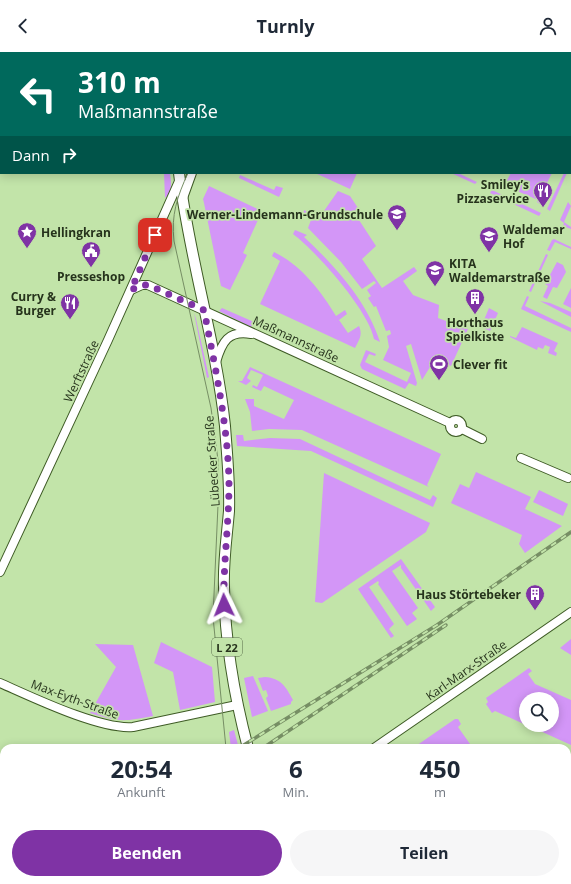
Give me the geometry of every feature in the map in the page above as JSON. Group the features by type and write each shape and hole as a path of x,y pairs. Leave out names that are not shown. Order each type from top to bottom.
{"main road":[{"name":"Lübecker Straße","path":"180,176 182,201 215,365 224,425 228,464 229,511 224,571 224,605 228,649 237,705 247,744"}],"street":[{"path":"182,201 192,174"},
{"name":"Werftstraße","path":"0,572 131,290 180,176"},
{"name":"Maßmannstraße","path":"131,290 148,286 183,300 450,423 455,420 460,421 462,429 482,439"},
{"path":"215,365 220,348 227,338 239,333 258,335"},
{"path":"521,458 568,478"},
{"name":"Karl-Marx-Straße","path":"380,744 571,612"},
{"name":"Max-Eyth-Straße","path":"0,683 41,701 119,728 134,727 237,705"}],"shaded area":[{"path":"164,174 170,174 170,189 165,198"},
{"path":"317,174 357,174 350,189"},
{"path":"453,174 460,174 477,182 475,184"},
{"path":"510,174 552,174 541,195 546,198 546,200 542,199 540,204 537,202 538,200 501,186 504,179 507,180"},
{"path":"564,174 567,174 550,211 547,209"},
{"path":"240,175 274,190 276,186 283,188 279,197 239,178"},
{"path":"209,186 262,211 243,253 247,255 230,290 221,286 203,199"},
{"path":"492,190 541,213 539,216 490,193"},
{"path":"338,191 350,196 358,208 357,217 376,246 362,259 382,288 414,267 417,271 403,281 413,295 439,305 438,318 468,329 451,366 435,359 422,380 411,344 406,346 417,383 416,386 409,383 405,389 362,369 360,365 366,350 376,354 375,356 369,354 365,362 407,382 411,373 383,360 389,347 387,336 391,334 390,330 386,331 376,306 374,307 368,298 371,296 367,290 376,283 374,281 362,289 341,262 308,228 311,220 310,217 303,216 304,210 319,218"},
{"path":"568,202 571,206 564,222 571,227 571,229 563,226 564,223 560,220"},
{"path":"295,230 307,235 304,237 349,285 367,312 380,342 374,339 370,327 362,313 340,282 315,254 293,234"},
{"path":"554,239 571,247 571,249 555,242 550,251 547,250"},
{"path":"274,252 284,257 302,271 324,297 336,316 345,310 347,314 339,320 348,333 359,326 361,335 355,348 260,304 280,261 272,256"},
{"path":"546,254 548,255 531,292 529,291"},
{"path":"557,262 563,265 566,272 557,288 553,287 547,299 543,297 548,286 545,284"},
{"path":"571,288 571,308 563,304"},
{"path":"527,296 529,297 525,306 571,328 571,332 521,309"},
{"path":"540,301 550,303 571,312 571,317"},
{"path":"222,308 254,322 251,327 219,311"},
{"path":"489,308 498,313 490,331 481,327"},
{"path":"194,313 209,377 207,378"},
{"path":"522,327 558,343 554,351 557,353 556,356 548,353 550,347 545,345 543,349 538,347 537,350 510,337 516,338"},
{"path":"250,367 441,454 427,485 429,487 302,430 269,429 252,431 250,412 245,399 254,399 254,406 284,419 294,400 264,386 261,391 252,387 253,385 257,387 263,375 251,370 247,378 251,381 246,385 238,381 242,381"},
{"path":"236,435 243,435 244,441 270,438 300,439 430,500 433,495 437,498 433,507 311,451 237,446"},
{"path":"476,472 531,497 525,509 562,526 525,553 519,544 522,535 451,503 460,484 469,488"},
{"path":"324,473 430,523 426,532 322,603 315,602"},
{"path":"539,490 568,504 563,516 533,502"},
{"path":"401,559 435,607 431,611 401,568 401,565 392,571 418,608 412,613 417,619 407,626 378,584 378,581 369,587 394,624 389,629 394,636 391,638 358,589"},
{"path":"571,639 571,655 560,648"},
{"path":"161,642 212,667 215,702 180,710 173,672 154,663"},
{"path":"95,644 133,645 153,716 121,720 90,713 116,667"},
{"path":"529,668 532,671 528,674 535,684 553,692 519,692 519,722 495,711 492,713 486,704 488,702 486,698"},
{"path":"253,676 268,711 252,717 244,678"},
{"path":"265,677 275,679 282,684 293,700 291,704 271,711 266,698 268,696 266,690 263,691 258,678"},
{"path":"559,695 571,700 571,744 542,732 559,732"},
{"path":"455,719 458,719 461,724 458,727 470,744 419,744"},
{"path":"234,730 238,744 230,744 229,732"}],"tram line":[{"path":"188,174 176,206 173,232 211,408 218,460 218,505 213,617 226,744"}],"railway":[{"path":"245,744 437,625 571,532"},
{"path":"269,744 446,625"}],"place":[{"name":"Smiley’s Pizzaservice","path":"543,208"},
{"name":"Werner-Lindemann-Grundschule","path":"397,231"},
{"name":"Hellingkran","path":"27,249"},
{"name":"Waldemar Hof","path":"489,253"},
{"name":"Presseshop","path":"91,268"},
{"name":"KITA Waldemarstraße","path":"435,287"},
{"name":"Horthaus Spielkiste","path":"475,315"},
{"name":"Curry & Burger","path":"70,320"},
{"name":"Clever fit","path":"439,381"},
{"name":"Haus Störtebeker","path":"535,611"}],"route":[{"path":"155,235 131,290 138,286 148,285 204,310 215,365 222,405 229,483 229,511 224,571 224,605"}]}
